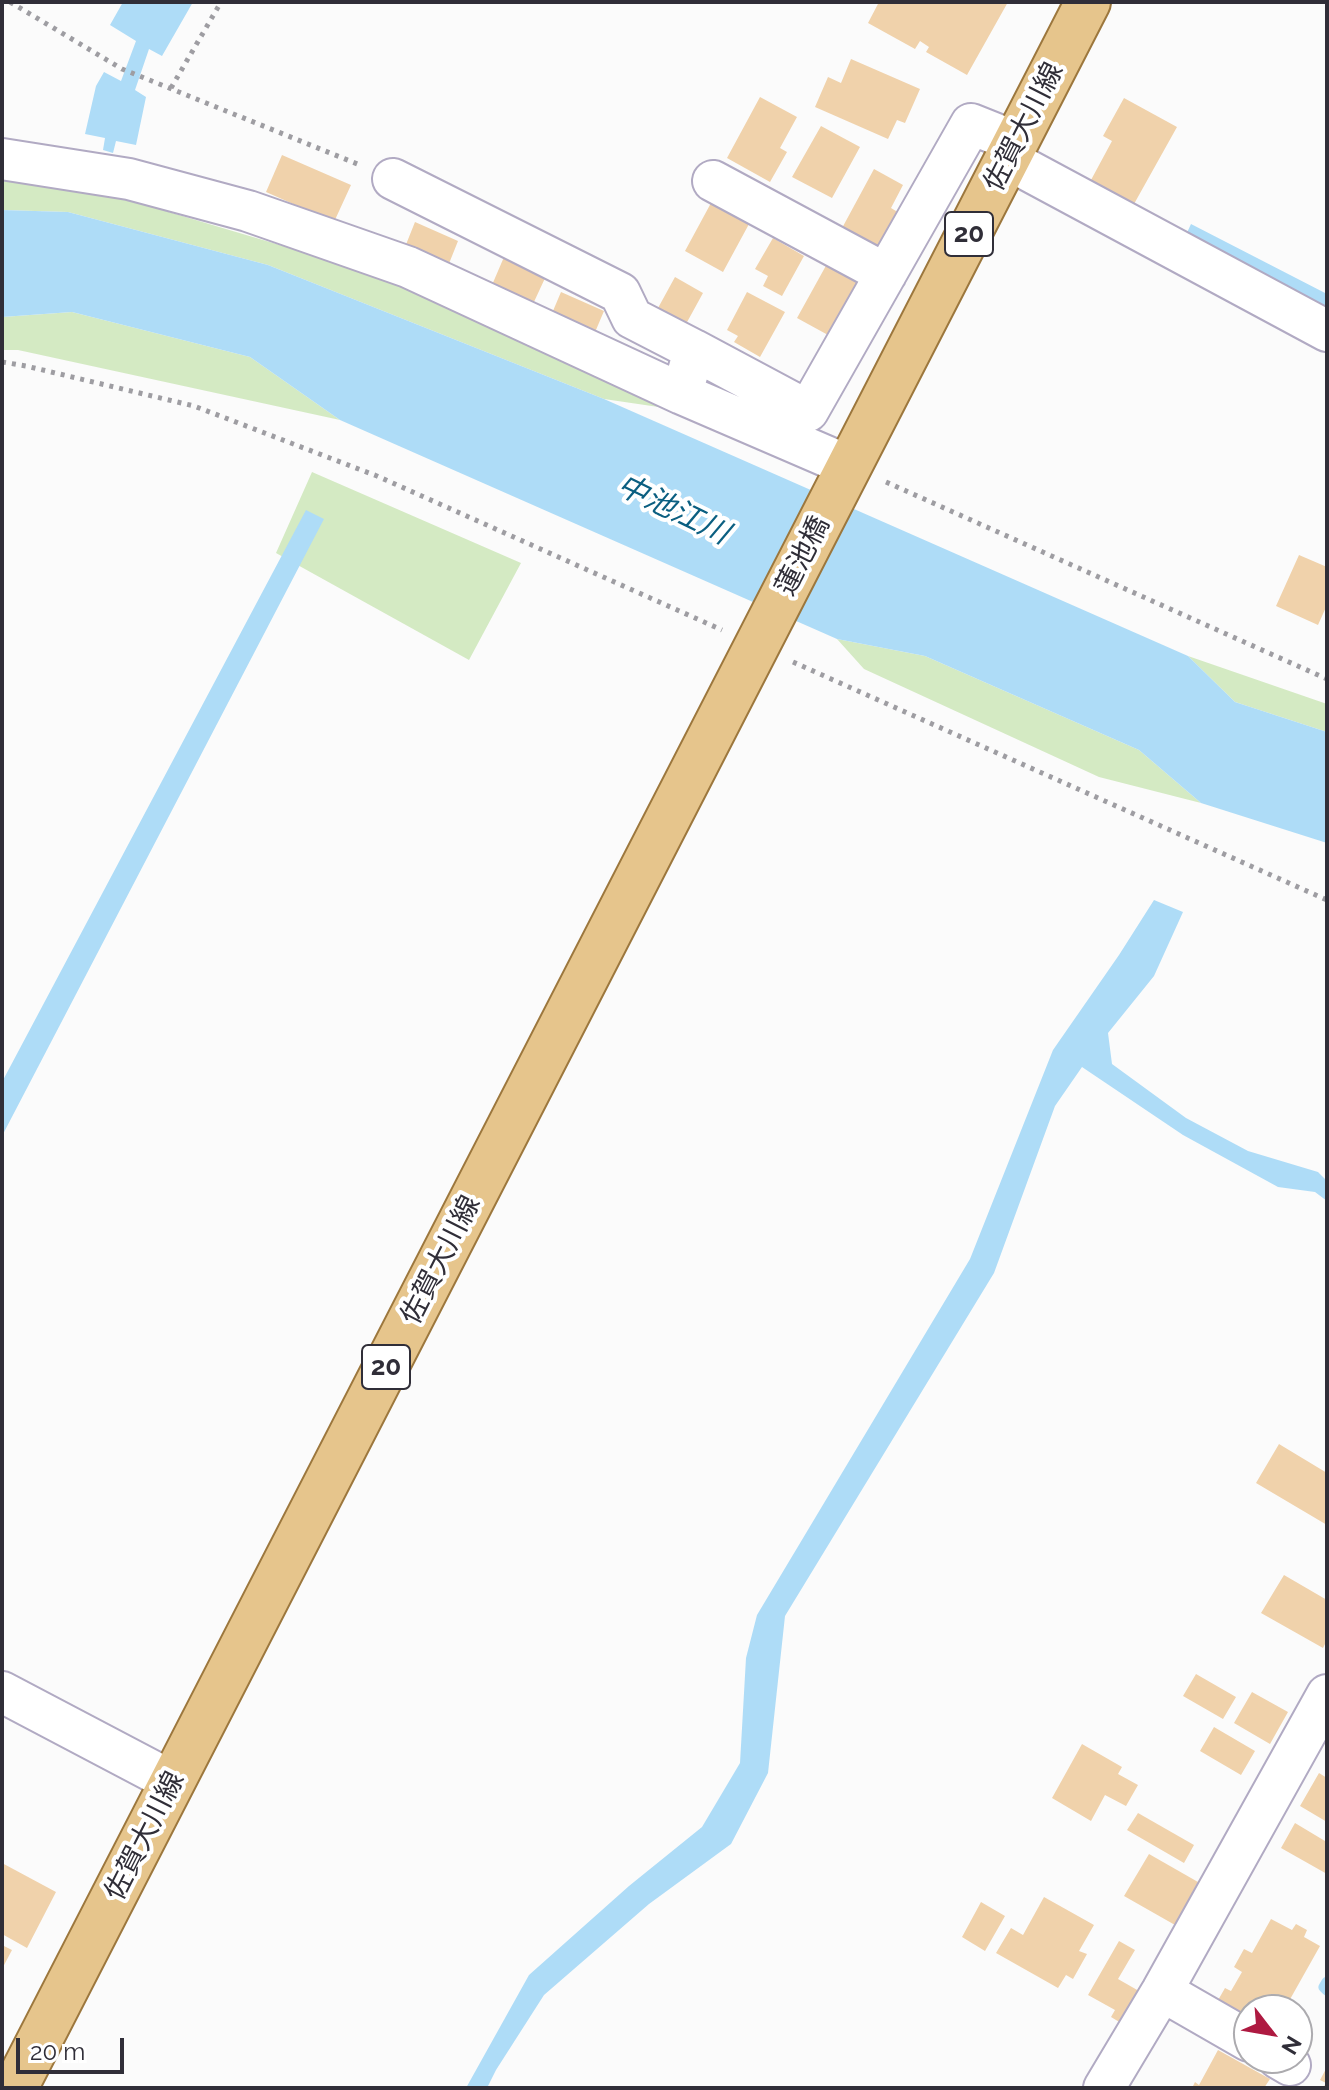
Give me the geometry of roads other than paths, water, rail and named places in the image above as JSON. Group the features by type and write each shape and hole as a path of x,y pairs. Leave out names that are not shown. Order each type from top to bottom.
{"main road":[{"name":"佐賀大川線","path":"849,466 1088,2"},
{"name":"蓮池橋","path":"757,646 849,466"},
{"name":"佐賀大川線","path":"15,2088 757,646"}],"street":[{"path":"393,179 620,293 632,318 808,411 971,124 1327,331"},
{"path":"2,159 129,179 248,211 408,267 682,394 849,466"},
{"path":"713,181 886,274"},
{"path":"682,394 694,350"},
{"path":"2,1692 173,1782"},
{"path":"1104,2088 1162,1991 1327,1695"},
{"path":"1162,1991 1233,2032"}],"water":[{"path":"123,2 193,2 162,56 149,49 135,90 146,97 136,145 116,141 113,153 103,150 105,138 85,134 96,86 104,72 121,81 136,41 110,25"},
{"name":"中池江川","path":"2,210 68,212 268,265 604,399 1188,656 1235,702 1327,732 1327,843 1201,803 1139,750 925,656 837,639 340,420 250,357 72,312 2,317"},
{"path":"1191,224 1327,294 1327,314 1185,237"},
{"path":"306,510 324,519 2,1136 2,1082"},
{"path":"1154,900 1183,912 1154,976 1108,1033 1112,1064 1186,1118 1248,1151 1318,1172 1327,1181 1327,1201 1315,1192 1278,1187 1183,1135 1082,1067 1055,1106 994,1273 785,1616 768,1773 731,1844 649,1904 544,1995 487,2088 466,2088 529,1975 629,1886 702,1827 740,1763 746,1658 757,1615 970,1259 1053,1050"}],"waterway":[{"path":"1327,1982 1324,1987 1327,1990"}]}
